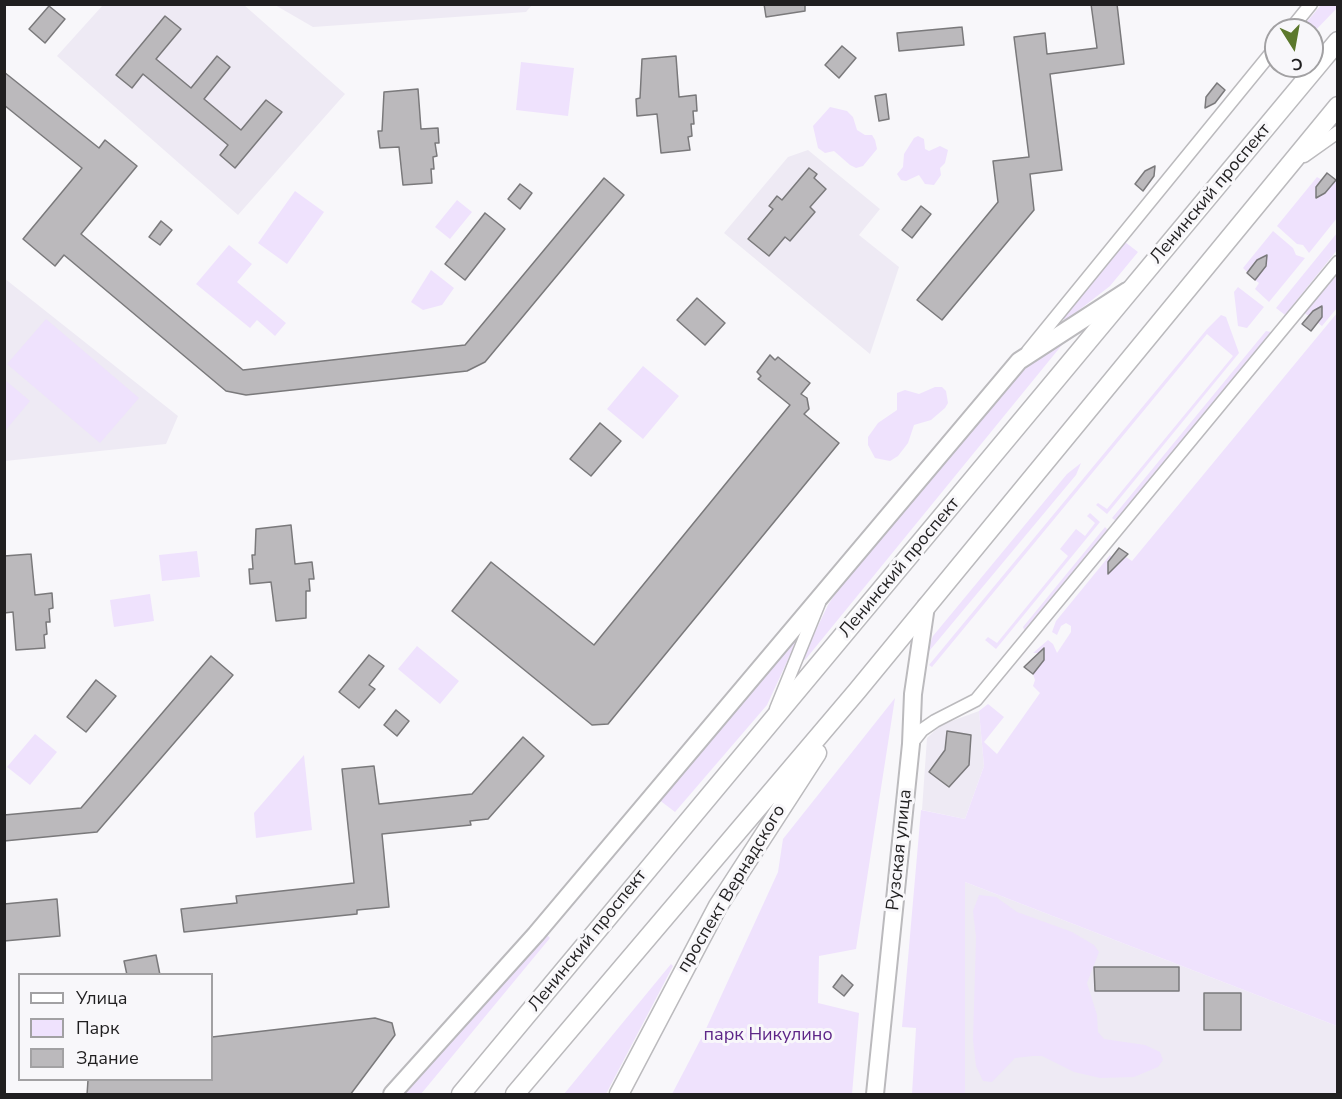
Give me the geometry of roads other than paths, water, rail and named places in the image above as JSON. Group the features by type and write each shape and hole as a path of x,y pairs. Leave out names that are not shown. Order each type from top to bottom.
{"main road":[{"name":"Ленинский проспект","path":"461,1095 1338,41"},
{"path":"515,1095 856,691 1338,106"},
{"path":"392,1095 536,934 823,593 900,506 1019,361 1135,286"},
{"name":"Рузская улица","path":"875,1095 911,744 914,693 926,606"},
{"name":"проспект Вернадского","path":"619,1095 718,906 856,691"}],"street":[{"path":"1300,18 1311,4"},
{"path":"1019,361 1264,62"},
{"path":"1283,171 1338,132"},
{"path":"911,744 922,730 935,721 976,700 1338,262"},
{"path":"770,724 823,593"}],"park label":[{"name":"парк Никулино","path":"768,1036"}]}
